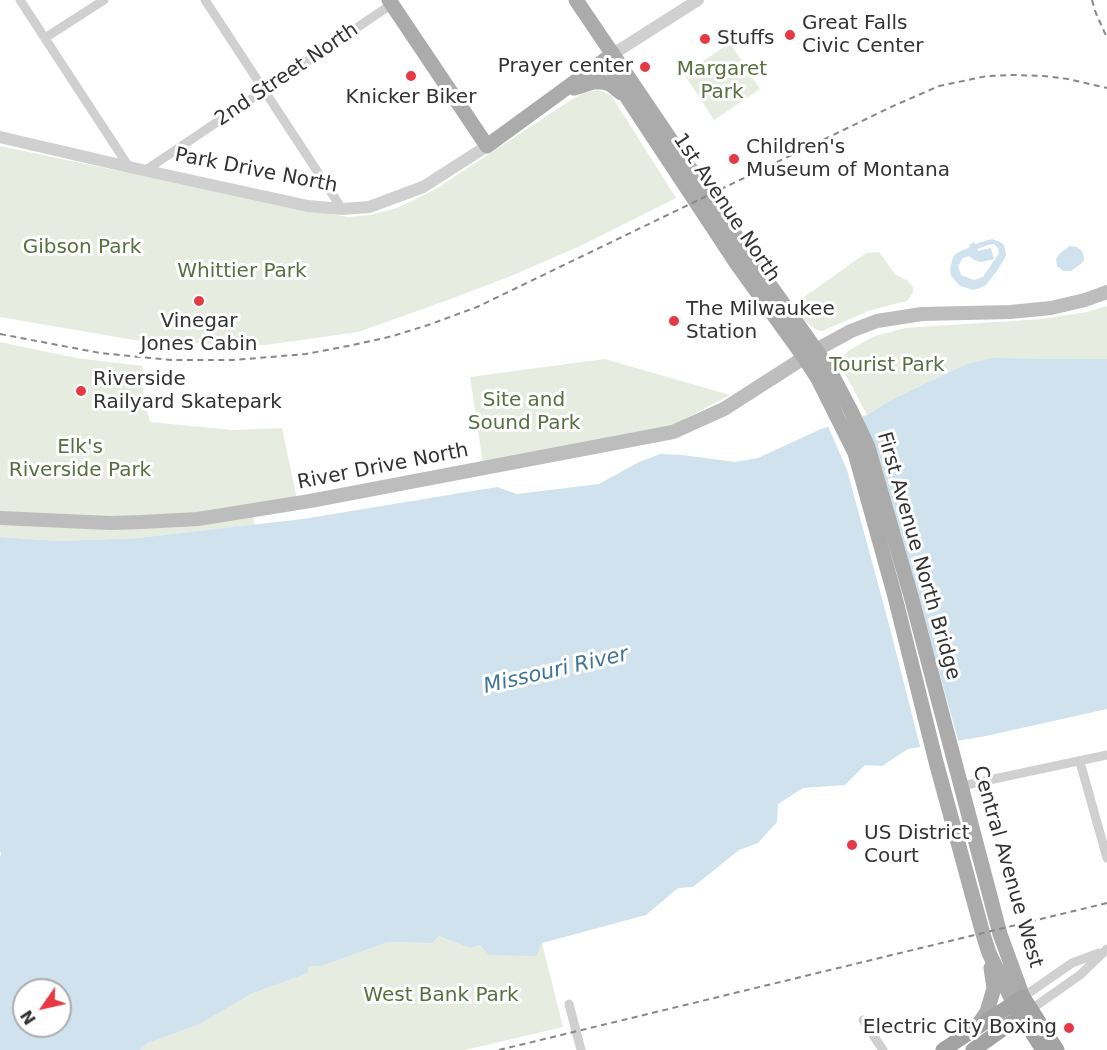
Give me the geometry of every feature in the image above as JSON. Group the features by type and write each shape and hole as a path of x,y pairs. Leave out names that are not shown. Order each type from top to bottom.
{"highway":[{"path":"943,1050 976,1028 1022,1007"},
{"path":"973,1050 1022,1007"},
{"name":"Central Avenue West","path":"1022,1007 1043,1050"},
{"name":"Central Avenue West","path":"1022,1007 1057,1050"}],"main road":[{"name":"1st Avenue North","path":"576,0 750,257 824,375"},
{"path":"393,1 487,146"},
{"name":"1st Avenue North","path":"613,54 615,80 737,264 810,353"},
{"name":"Park Drive North","path":"487,146 613,54"},
{"path":"562,92 593,82 602,82 610,84 628,99"},
{"name":"River Drive North","path":"0,518 110,522 198,519 310,501 673,432 724,409 810,353 877,321 922,314 1010,312 1051,308 1107,292"},
{"name":"First Avenue North Bridge","path":"824,375 851,411 868,447 911,596 953,757"},
{"name":"First Avenue North Bridge","path":"824,375 855,453 894,593 936,762"},
{"name":"Central Avenue West","path":"953,757 1022,1007"},
{"name":"Central Avenue West","path":"936,762 989,953 1022,1007"},
{"path":"976,1028 987,1012 994,988 989,953"}],"street":[{"path":"20,0 129,167"},
{"path":"45,38 104,0"},
{"path":"205,0 342,209"},
{"name":"Park Drive North","path":"613,54 698,0"},
{"name":"2nd Street North","path":"146,170 199,136 393,1"},
{"name":"Park Drive North","path":"0,137 308,206 342,209 369,207 423,187 487,146"},
{"path":"961,786 1107,755"},
{"path":"1080,762 1107,858"},
{"path":"1022,1007 1080,975 1106,950"},
{"path":"1022,1007 1072,963 1106,950"},
{"path":"569,1004 581,1050"},
{"path":"863,1020 883,1050"}],"green space":[{"name":"Margaret Park","path":"730,43 760,89 714,120 684,74"},
{"name":"Whittier Park","path":"598,90 611,95 676,198 578,247 448,300 358,332 266,345 146,342 0,317 0,146 290,207 348,217 370,215 397,208 436,189 571,100 583,93"},
{"path":"879,252 895,274 908,281 913,287 913,293 907,301 871,310 822,331 805,321 793,305 866,253"},
{"name":"Tourist Park","path":"1107,306 1107,359 991,358 966,364 889,401 867,415 840,364 843,356 862,343 875,336 905,328 1042,319 1087,312"},
{"name":"Elk's Riverside Park","path":"0,342 76,358 143,366 144,402 150,422 233,430 282,428 297,499 251,506 255,525 138,538 59,541 0,537"},
{"name":"Site and Sound Park","path":"605,359 730,395 671,426 483,464 470,377"},
{"name":"West Bank Park","path":"439,936 470,948 480,945 542,943 563,1027 465,1050 140,1050 148,1043 200,1024 251,994 308,973 309,966 322,966 388,942 431,943"}],"water":[{"path":"992,239 1004,245 1006,254 986,285 973,290 960,286 951,276 950,269 953,257 957,253 970,247 969,245 974,242 975,244","holes":["994,244 999,253 983,277 974,280 961,275 958,266 963,258 969,256 981,262 994,259 991,248 978,251 977,249"]},
{"path":"1070,246 1082,251 1084,260 1071,271 1063,271 1057,266 1056,259"},
{"name":"Missouri River","path":"991,358 1107,359 1107,709 986,736 908,749 882,766 865,765 845,785 803,788 778,804 777,822 758,843 739,850 693,887 678,888 646,915 542,943 536,956 489,955 480,945 470,948 439,936 432,943 388,942 322,966 309,966 308,973 251,994 200,1024 148,1043 140,1050 0,1050 0,537 59,541 138,538 303,519 497,487 517,494 599,484 639,462 660,454 735,462 758,458 821,429 867,415 889,401 966,364"}],"pier":[{"path":"861,414 878,455 959,743 921,750 847,470 827,424"}],"railway":[{"path":"1092,0 1107,38"},
{"path":"0,334 100,353 171,360 233,360 270,357 306,354 353,345 393,336 477,307 939,86 987,76 1014,75 1068,79 1107,88"},
{"path":"499,1050 1107,903"}],"place":[{"name":"Great Falls Civic Center","path":"790,35"},
{"name":"Stuffs","path":"705,39"},
{"name":"Prayer center","path":"645,67"},
{"name":"Knicker Biker","path":"411,76"},
{"name":"Children's Museum of Montana","path":"734,159"},
{"name":"Vinegar Jones Cabin","path":"199,301"},
{"name":"The Milwaukee Station","path":"674,321"},
{"name":"Riverside Railyard Skatepark","path":"81,391"},
{"name":"US District Court","path":"852,845"},
{"name":"Electric City Boxing","path":"1069,1028"}],"park label":[{"name":"Gibson Park","path":"82,248"}]}
